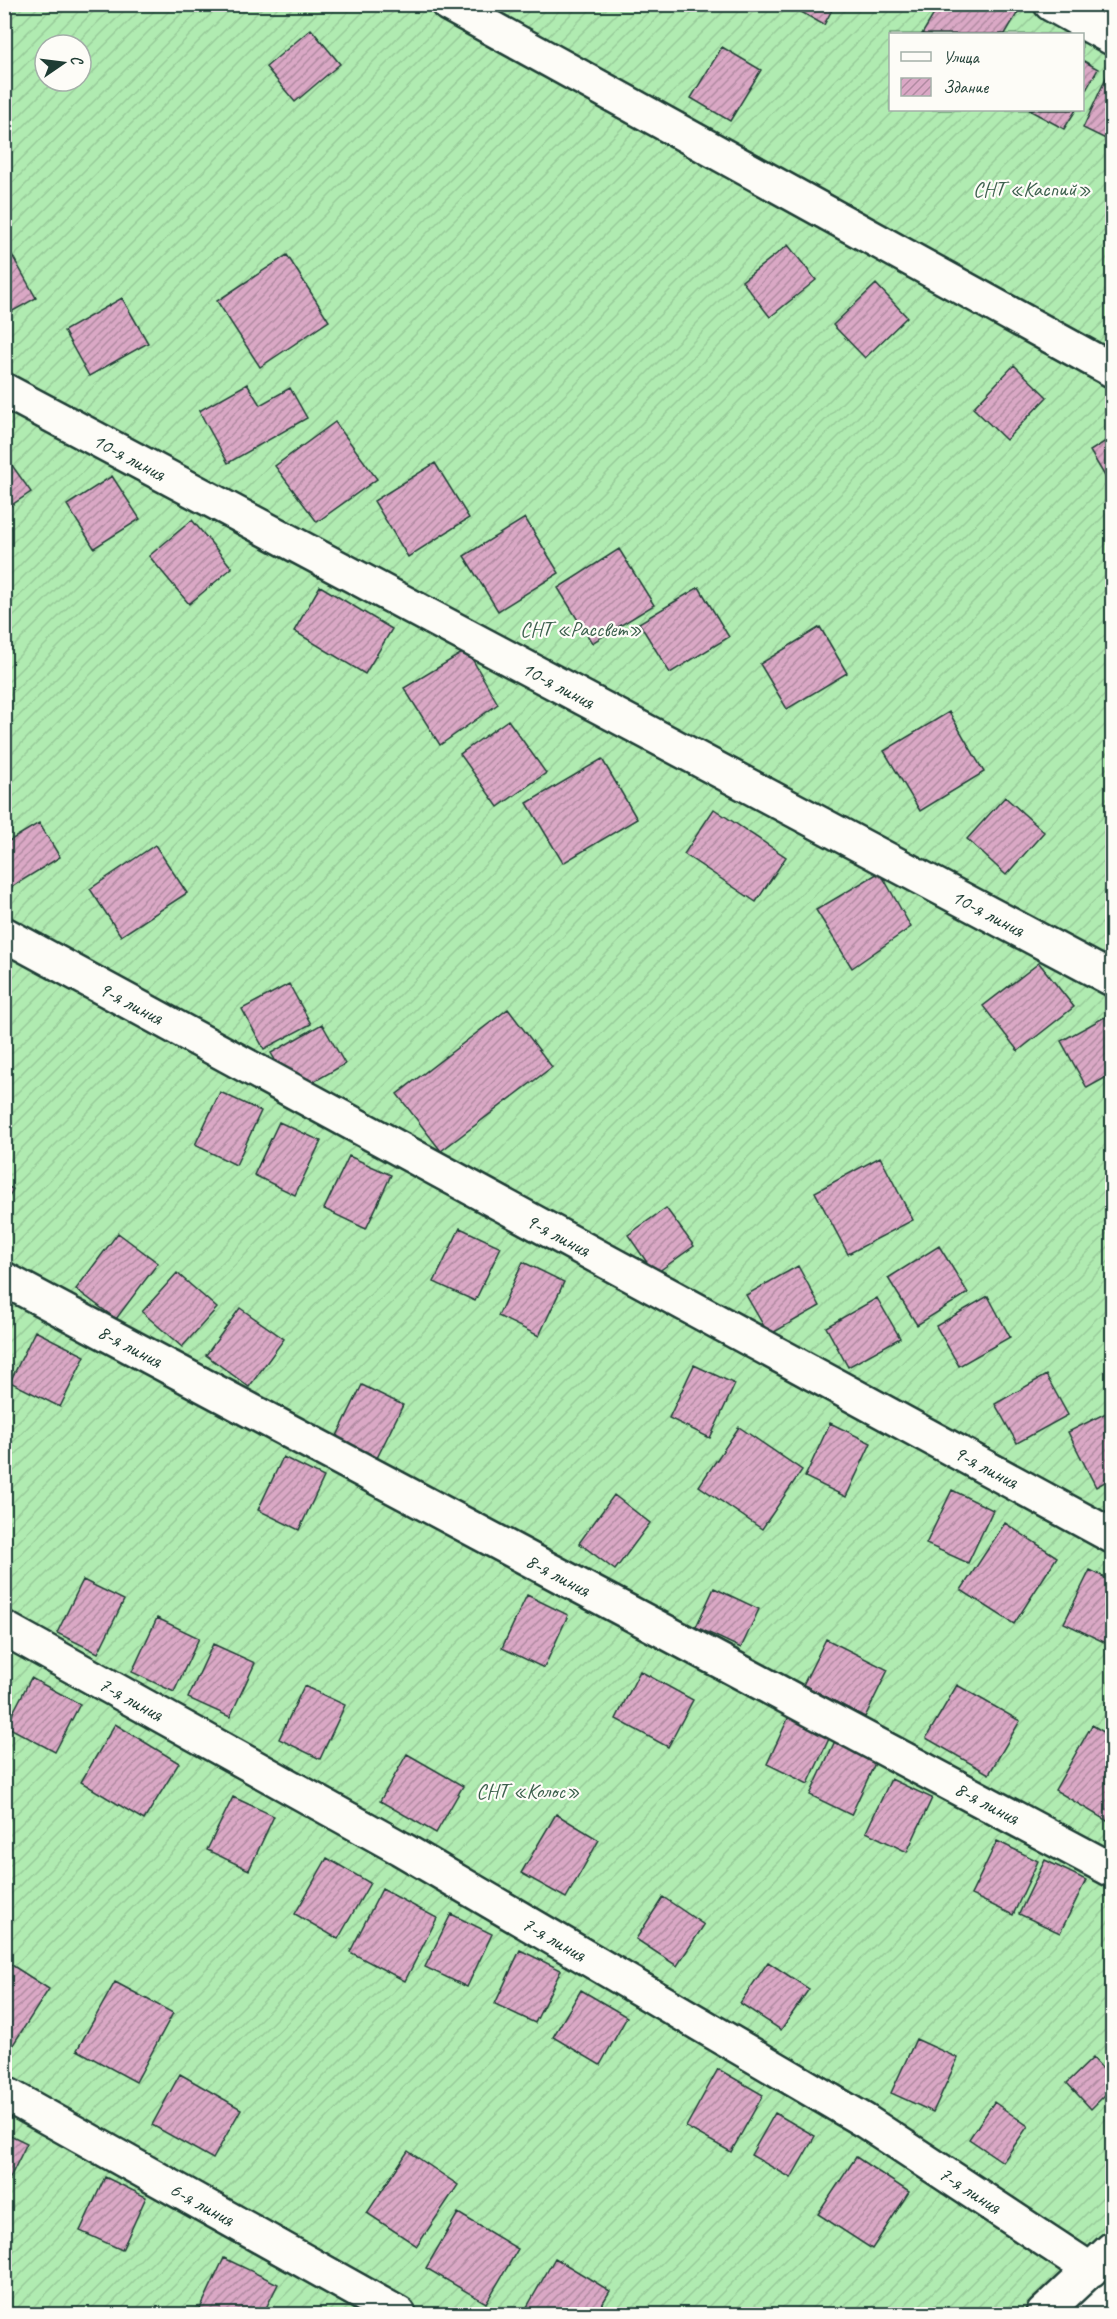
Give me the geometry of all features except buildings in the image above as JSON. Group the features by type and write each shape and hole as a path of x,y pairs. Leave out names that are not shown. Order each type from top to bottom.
{"street":[{"path":"448,4 1113,370"},
{"path":"1052,4 1113,38"},
{"name":"10-я линия","path":"4,390 1113,980"},
{"name":"9-я линия","path":"4,934 1113,1536"},
{"name":"8-я линия","path":"4,1279 1113,1870"},
{"name":"7-я линия","path":"4,1628 400,1848 1102,2260"},
{"name":"6-я линия","path":"4,2093 399,2314"},
{"path":"1043,2314 1102,2260"}],"green space":[{"path":"5,5 1112,5 1112,2232 1029,2314 5,2314"}],"park label":[{"name":"СНТ «Каспий»","path":"1032,189"},
{"name":"СНТ «Рассвет»","path":"581,629"},
{"name":"СНТ «Колос»","path":"528,1791"}]}
